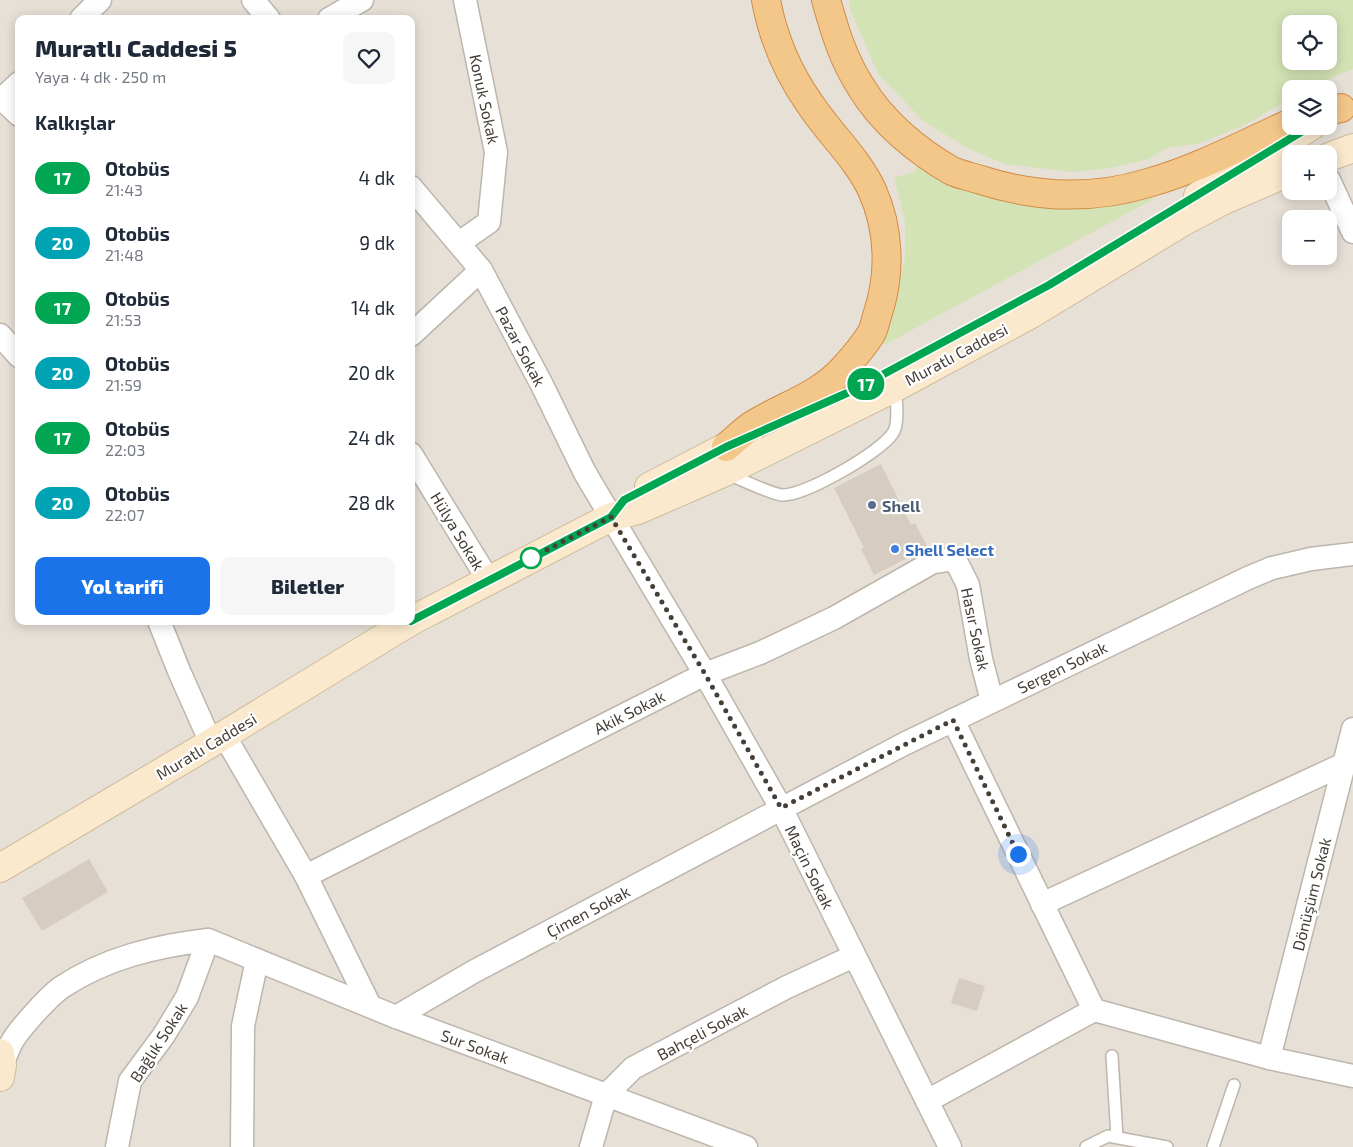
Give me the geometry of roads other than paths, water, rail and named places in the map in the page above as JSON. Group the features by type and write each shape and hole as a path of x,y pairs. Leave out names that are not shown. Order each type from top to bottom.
{"highway":[{"path":"725,459 755,424 801,401 824,386 845,367 872,333 882,300 887,267 883,224 872,190 860,169 810,104 793,77 770,21 766,0"},
{"path":"826,0 842,53 862,88 886,119 914,145 954,172 999,186 1044,194 1091,195 1148,184 1196,166 1282,127"}],"main road":[{"name":"Muratlı Caddesi","path":"725,459 1049,285 1296,135"},
{"path":"1337,153 1353,148"},
{"name":"Muratlı Caddesi","path":"415,619 611,517 624,500 894,388 1031,314 1184,220 1282,175"},
{"name":"Muratlı Caddesi","path":"0,868 218,739 404,625"}],"street":[{"path":"86,15 100,0"},
{"path":"253,0 266,15"},
{"path":"336,15 362,0"},
{"name":"Konuk Sokak","path":"459,243 490,222 496,152 465,0"},
{"path":"15,87 1,99 15,111"},
{"name":"Pazar Sokak","path":"415,192 480,270 542,385 585,473 611,517"},
{"path":"1337,197 1353,232"},
{"path":"415,331 480,270"},
{"path":"0,335 15,352"},
{"name":"Hülya Sokak","path":"415,461 489,581"},
{"name":"Maçin Sokak","path":"611,517 705,674 781,808 950,1147"},
{"name":"Sergen Sokak","path":"781,808 953,720 1222,590 1272,568 1311,559 1353,554"},
{"name":"Akik Sokak","path":"306,876 705,674 760,653 834,618 933,562 955,559"},
{"name":"Hasır Sokak","path":"955,559 968,585 992,701"},
{"path":"162,625 179,671 218,739 306,876 370,1006"},
{"path":"953,720 1094,1010"},
{"name":"Dönüşüm Sokak","path":"1269,1058 1352,738"},
{"path":"1042,904 1344,764"},
{"name":"Çimen Sokak","path":"396,1017 473,972 781,808"},
{"path":"1,1065 14,1038 61,987 102,965 136,952 208,940"},
{"name":"Sur Sokak","path":"208,940 396,1017 746,1147"},
{"name":"Bağlık Sokak","path":"117,1147 130,1080 164,1035 187,997 208,940"},
{"name":"Bahçeli Sokak","path":"592,1147 606,1095 633,1068 787,987 854,956"},
{"path":"242,1147 243,1026 257,960"},
{"path":"927,1101 1094,1010 1269,1058 1353,1076"}],"lane":[{"path":"725,459 782,495 809,488 847,468 882,445 895,431 898,398 894,388"},
{"path":"1112,1056 1122,1141"},
{"path":"1213,1147 1234,1085"},
{"path":"1086,1147 1108,1136 1122,1141 1167,1147"}],"place":[{"name":"Shell","path":"872,505"},
{"name":"Shell Select","path":"895,549"}]}
